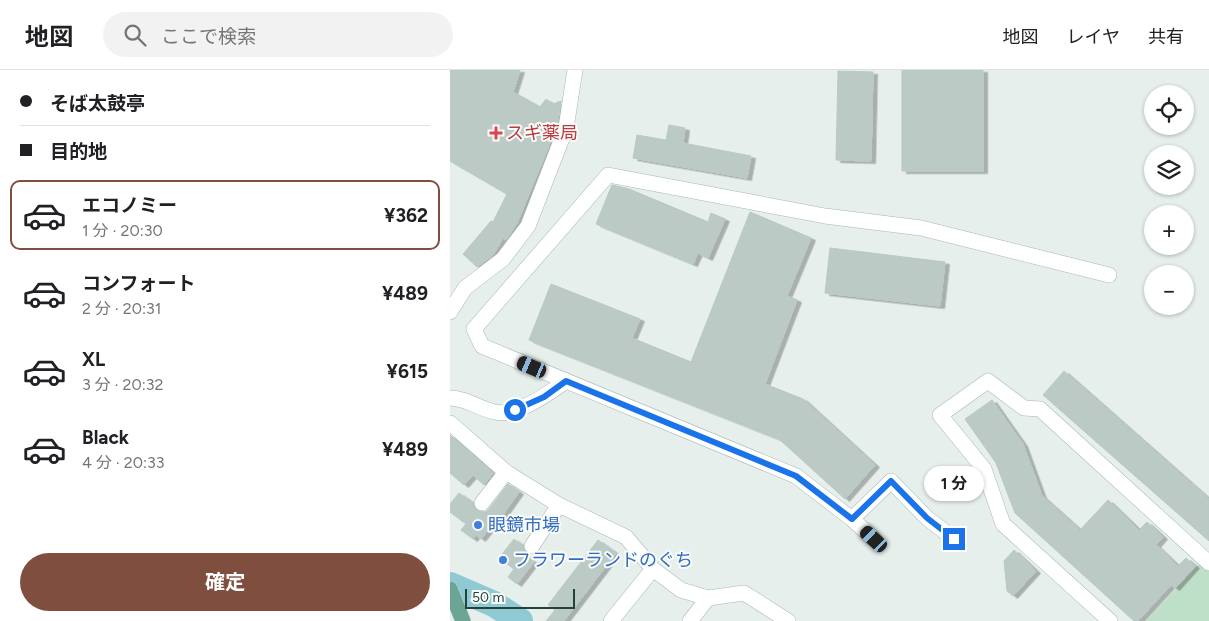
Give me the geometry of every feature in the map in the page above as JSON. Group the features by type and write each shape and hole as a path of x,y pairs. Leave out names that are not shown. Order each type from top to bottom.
{"main road":[{"path":"452,597 463,621"}],"street":[{"path":"450,312 465,288 503,259 528,226 566,128 575,70"},
{"path":"874,539 852,519 796,476 482,346 474,329 608,175 825,216 921,228 1109,275"},
{"path":"450,398 460,398 496,413 515,410 544,397 566,381"},
{"path":"1110,621 1003,524 984,469 940,415 988,381 1024,408 1040,409 1209,563"},
{"path":"450,423 506,472 559,505 626,537 654,569 682,590 708,598 744,593 770,616 788,621"},
{"path":"482,503 506,472"},
{"path":"852,519 891,481 927,518 954,539"},
{"path":"532,546 559,505"},
{"path":"611,621 654,569"},
{"path":"690,621 708,598"}],"green space":[{"path":"1201,562 1209,569 1209,621 1146,621"}],"building":[{"path":"450,70 520,70 513,92 540,107 546,99 553,104 561,101 557,126 517,223 506,240 503,238 493,255 477,267 463,254 491,221 493,222 507,194 450,161"},
{"path":"902,70 983,70 983,171 902,171"},
{"path":"838,71 873,72 871,161 836,160"},
{"path":"669,125 685,128 683,143 751,156 747,178 633,158 637,135 666,140"},
{"path":"612,185 629,189 708,222 711,213 725,219 708,258 698,253 693,264 596,224"},
{"path":"750,212 811,238 787,296 797,300 765,384 803,399 875,465 845,499 779,439 529,340 551,284 640,319 632,338 691,362"},
{"path":"830,248 945,262 940,306 825,293"},
{"path":"1064,371 1209,499 1209,541 1043,395"},
{"path":"992,400 1023,444 1042,496 1080,530 1108,500 1139,530 1147,522 1163,537 1156,545 1178,566 1186,558 1195,566 1175,588 1171,585 1138,621 1134,621 1015,513 996,463 965,419"},
{"path":"450,435 493,473 484,485 473,475 464,485 450,473"},
{"path":"508,484 519,492 500,519 498,518 481,539 476,535 473,539 461,530 466,524 450,512 450,504 459,493 473,503 477,511 485,512"},
{"path":"514,539 523,546 525,551 523,554 534,562 517,584 508,577 514,569 499,558"},
{"path":"598,540 616,553 564,621 546,621 555,610 548,605"},
{"path":"1014,550 1036,571 1013,596 1007,591 1004,561"}],"waterway":[{"path":"450,585 494,604 520,621"}],"place":[{"name":"スギ薬局","path":"496,133"},
{"name":"眼鏡市場","path":"478,525"},
{"name":"フラワーランドのぐち","path":"503,560"}],"route":[{"path":"515,410 544,397 566,381 796,476 852,519 891,481 927,518 954,539"}]}
